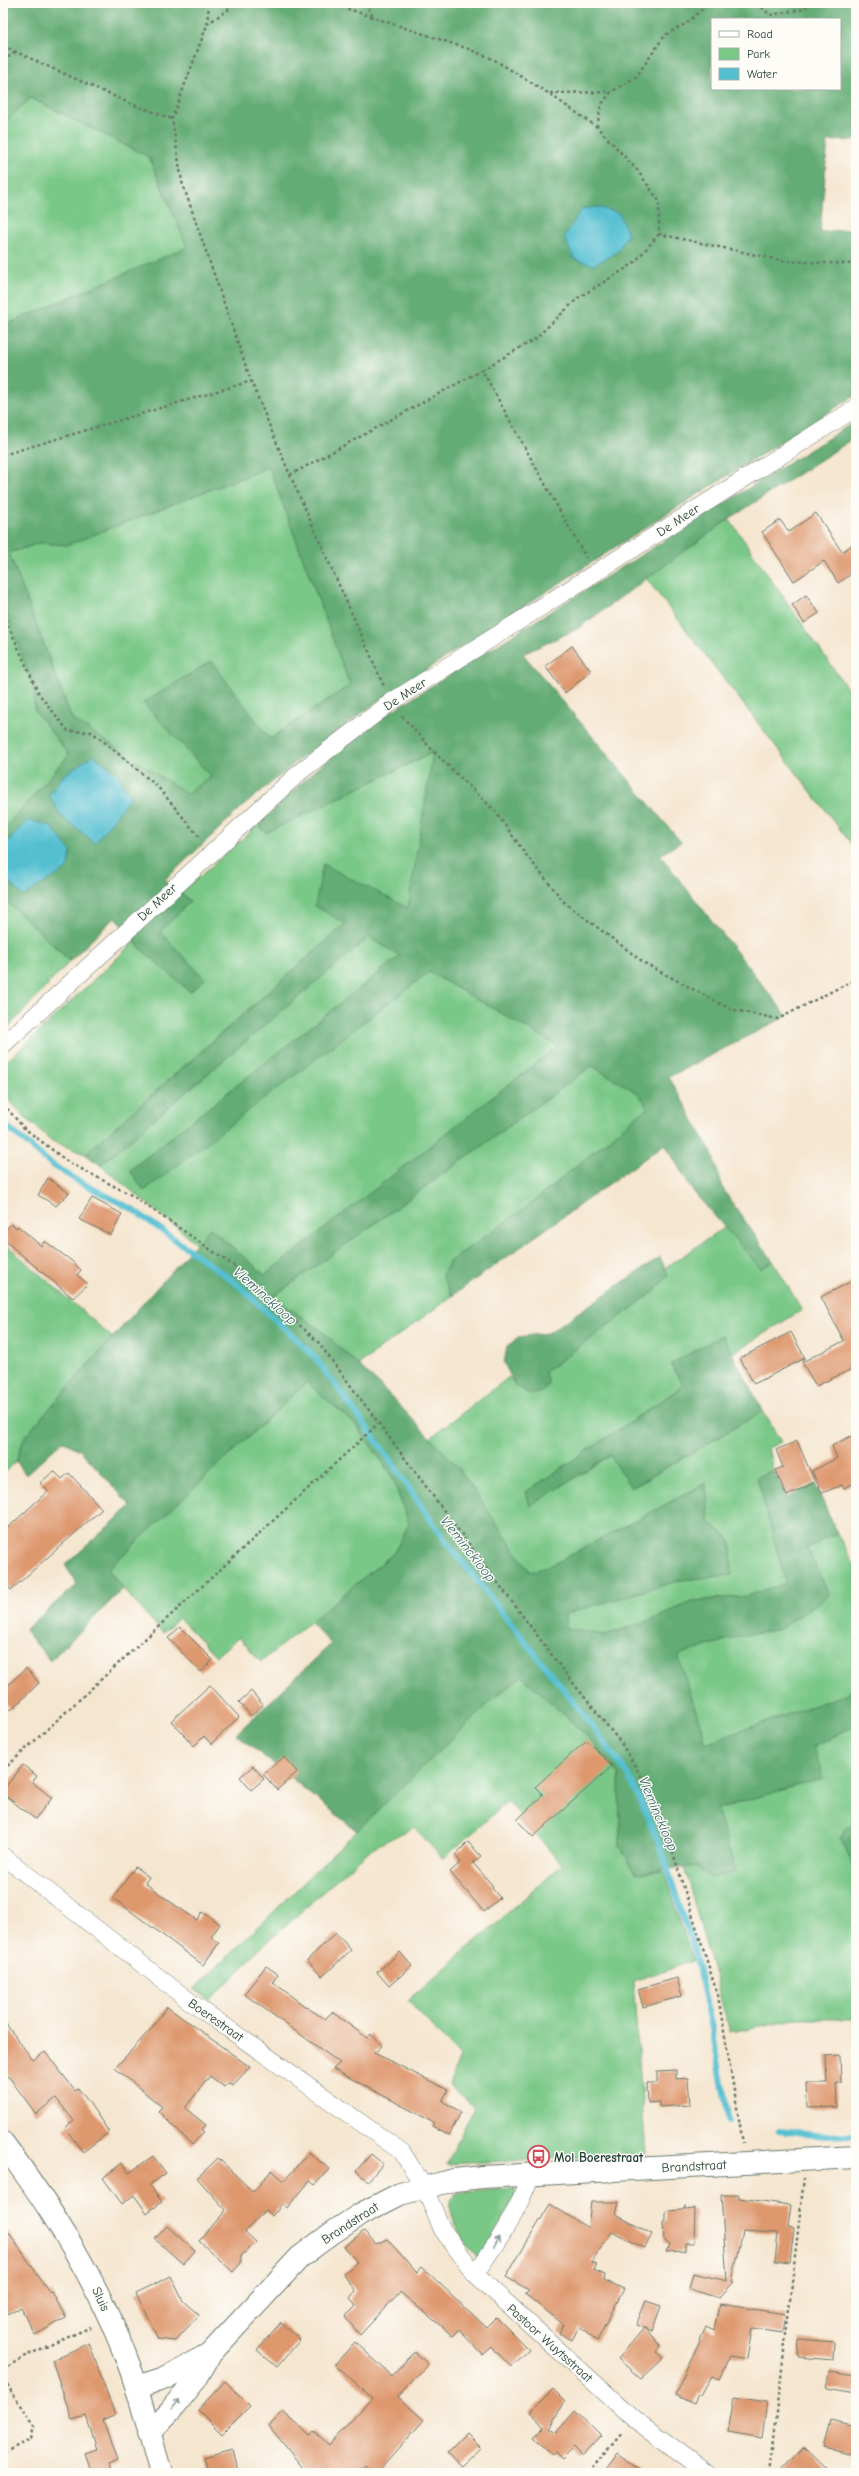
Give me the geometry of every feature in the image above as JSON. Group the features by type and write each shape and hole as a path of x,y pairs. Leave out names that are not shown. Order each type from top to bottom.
{"street":[{"name":"De Meer","path":"3,1045 211,852 301,771 391,702 856,408"},
{"name":"Boerestraat","path":"3,1856 188,2000 390,2142 402,2152 424,2187"},
{"name":"Sluis","path":"3,2143 60,2224 87,2270 110,2318 137,2387 161,2473"},
{"name":"Brandstraat","path":"149,2433 196,2379 211,2354 300,2258 321,2241 384,2201 424,2187 454,2180 856,2157"},
{"path":"475,2274 502,2234 526,2190 531,2175"},
{"name":"Pastoor Wuytsstraat","path":"424,2187 442,2228 475,2274 634,2419 708,2473"},
{"name":"Brandstraat","path":"137,2387 163,2379 211,2354"}],"path":[{"path":"209,3 207,25 172,119 182,182 251,382 290,475 391,702 434,752 495,811 527,856 565,903 646,964 730,1009 778,1019 856,979"},
{"path":"207,25 238,3"},
{"path":"290,475 482,370 535,339 578,298 633,264 658,234 659,201 638,170 598,127 548,92 493,59 466,48 330,3"},
{"path":"366,3 375,18"},
{"path":"598,127 601,105 611,92 636,77 665,35 687,23 709,3"},
{"path":"757,3 770,15 804,9 810,3"},
{"path":"3,46 129,103 172,119"},
{"path":"3,61 16,52"},
{"path":"548,92 611,92"},
{"path":"658,234 784,260 856,264"},
{"path":"482,370 595,574"},
{"path":"3,455 251,382"},
{"path":"3,614 39,694 68,731 92,732 157,786 211,852"},
{"path":"3,1104 24,1128 68,1162 133,1196 237,1268 318,1342 566,1674 621,1743 649,1789 666,1831 718,1996 747,2163"},
{"path":"3,1770 378,1424"},
{"path":"770,2473 806,2161"},
{"path":"3,2453 31,2440 34,2427 8,2386 3,2371 23,2357 110,2318"},
{"path":"588,2473 634,2419"}],"green space":[{"path":"3,3 856,3 856,140 828,141 820,232 856,229 856,395 668,513 378,701 295,763 242,807 165,880 190,901 160,932 205,979 190,992 140,948 115,917 70,961 3,898 3,830 69,755 35,711 33,686 3,602 3,326 187,247 149,157 31,98 3,123","holes":["269,467 350,685 270,739 211,661 143,703 211,776 187,794 72,719 9,553 40,543 67,545"]},
{"path":"31,98 149,157 188,247 3,326 3,123"},
{"path":"856,421 856,437 729,519 577,629 523,654 681,842 660,855 787,1016 669,1077 711,1151 724,1191 773,1261 761,1269 692,1190 665,1144 452,1296 442,1276 450,1261 527,1207 648,1107 638,1093 592,1066 273,1297 323,1332 379,1384 458,1467 530,1572 554,1564 706,1483 709,1522 731,1540 732,1575 681,1580 565,1614 567,1629 605,1635 654,1619 693,1601 747,1596 786,1583 757,1477 773,1470 787,1498 815,1484 837,1533 807,1548 829,1595 780,1629 736,1637 678,1655 706,1743 841,1696 856,1689 856,1725 814,1746 823,1778 717,1809 736,1872 711,1878 696,1865 636,1874 620,1846 619,1774 586,1735 522,1676 493,1699 357,1831 236,1734 331,1644 310,1622 394,1553 409,1524 392,1476 357,1426 307,1382 108,1569 123,1589 50,1661 25,1630 77,1584 65,1565 131,1506 81,1451 63,1441 26,1475 16,1461 25,1436 210,1228 265,1275 558,1046 429,972 144,1191 130,1170 400,956 369,937 100,1165 85,1154 346,924 315,906 323,864 408,908 433,752 266,833 258,825 316,769 382,717"},
{"path":"269,467 350,685 270,739 211,661 144,703 211,776 187,794 72,719 9,553 40,543 67,545"},
{"path":"729,519 856,701 856,850 646,578"},
{"path":"3,602 33,686 35,711 69,755 3,830"},
{"path":"434,752 408,909 346,923 85,1154 52,1141 27,1119 7,1098 3,1091 3,1065 135,941 190,992 205,979 160,932 190,901 181,893 258,825 266,833"},
{"path":"3,898 70,961 3,1033"},
{"path":"369,937 401,955 130,1170 144,1190 429,972 559,1046 265,1275 210,1229 197,1244 100,1165"},
{"path":"592,1066 638,1093 648,1107 527,1207 450,1261 442,1276 452,1296 358,1365 323,1332 273,1297"},
{"path":"725,1227 761,1269 773,1261 802,1310 731,1354 723,1336 671,1364 683,1386 526,1492 530,1506 611,1455 632,1488 763,1411 781,1442 768,1448 773,1470 757,1477 786,1583 747,1596 693,1601 654,1619 605,1635 567,1629 565,1614 681,1580 732,1575 731,1540 709,1522 706,1483 554,1564 530,1573 458,1467 430,1438 509,1377 515,1385 545,1372 655,1291 668,1275 665,1268"},
{"path":"3,1242 112,1337 25,1436 16,1461 3,1475 3,1359 5,1356 3,1354"},
{"path":"660,1257 668,1275 655,1291 545,1372 548,1383 543,1392 529,1394 515,1385 504,1363 507,1347 518,1337 548,1333"},
{"path":"722,1335 763,1411 631,1488 610,1455 530,1506 526,1492 683,1386 671,1364"},
{"path":"307,1382 357,1426 392,1476 409,1524 394,1553 261,1662 239,1637 216,1656 179,1618 163,1633 123,1589 108,1569"},
{"path":"837,1533 856,1568 856,1689 841,1696 706,1743 678,1655 736,1637 780,1629 829,1595 807,1548"},
{"path":"522,1676 586,1735 619,1774 620,1846 636,1874 664,1871 693,1961 633,1981 646,2154 447,2164 474,2107 449,2085 460,2056 408,2001 562,1865 508,1801 443,1859 414,1827 372,1848 264,1945 210,2000 194,1989 493,1699"},
{"path":"856,1725 856,1824 847,1827 841,1839 856,1870 856,2019 795,2019 730,2032 684,1867 696,1865 711,1878 717,1809 822,1778 814,1746"},
{"path":"856,1824 856,1870 841,1839 847,1827"},
{"path":"515,2188 515,2197 480,2261 460,2234 452,2218 450,2204 456,2193"}],"water":[{"path":"597,207 619,213 628,234 617,252 594,265 574,259 564,237 582,209"},
{"path":"93,755 117,773 130,797 95,843 62,817 49,795 63,776"},
{"path":"28,820 51,826 71,852 67,869 23,896 3,876 3,846"}],"building":[{"path":"816,513 842,552 856,542 856,571 838,583 824,561 794,581 762,532 780,520 789,532"},
{"path":"806,595 819,613 804,623 792,605"},
{"path":"572,646 591,671 565,693 545,666"},
{"path":"48,1178 69,1193 56,1206 38,1195"},
{"path":"92,1198 122,1214 111,1235 79,1219"},
{"path":"11,1224 17,1228 18,1226 41,1246 45,1241 73,1262 81,1270 77,1275 88,1284 73,1298 3,1239 3,1233"},
{"path":"856,1279 856,1367 816,1386 802,1362 844,1341 821,1297"},
{"path":"791,1332 805,1358 754,1384 740,1358"},
{"path":"851,1436 856,1446 856,1482 844,1488 842,1485 822,1493 812,1471 837,1458 832,1446"},
{"path":"797,1441 815,1482 787,1496 775,1470 783,1467 776,1450"},
{"path":"54,1471 62,1479 69,1473 102,1509 11,1590 3,1581 3,1532 48,1491 40,1483"},
{"path":"180,1627 213,1660 201,1672 168,1638"},
{"path":"26,1668 39,1683 11,1710 3,1701 3,1690"},
{"path":"210,1685 239,1717 211,1744 204,1736 194,1746 171,1721"},
{"path":"251,1691 263,1705 251,1716 239,1702"},
{"path":"587,1740 612,1766 533,1837 517,1820 543,1795 535,1787"},
{"path":"284,1757 297,1772 277,1790 263,1774"},
{"path":"23,1765 37,1776 32,1782 52,1798 35,1819 3,1794 3,1790"},
{"path":"253,1766 264,1779 251,1790 240,1777"},
{"path":"468,1842 481,1856 473,1863 493,1886 492,1888 500,1898 484,1912 450,1872 461,1862 455,1855"},
{"path":"135,1867 149,1877 145,1883 197,1920 202,1912 220,1924 211,1937 219,1943 203,1965 113,1898"},
{"path":"336,1933 351,1950 322,1977 307,1960"},
{"path":"400,1952 412,1966 389,1986 377,1972"},
{"path":"266,1966 278,1974 273,1982 303,2005 325,2019 332,2012 367,2038 371,2034 382,2046 374,2053 448,2090 442,2101 461,2112 449,2135 432,2126 434,2123 333,2069 340,2063 244,1994"},
{"path":"677,1978 682,1996 643,2007 638,1989"},
{"path":"167,2007 250,2067 233,2085 228,2083 224,2087 210,2076 185,2108 206,2125 201,2130 204,2132 192,2145 158,2111 162,2107 115,2068 150,2030"},
{"path":"3,2020 33,2060 45,2052 75,2090 78,2088 109,2132 83,2152 65,2128 74,2121 56,2098 36,2114 3,2069"},
{"path":"840,2055 841,2083 836,2083 837,2107 807,2108 806,2083 827,2083 826,2056"},
{"path":"676,2070 676,2079 688,2078 690,2105 659,2107 659,2102 648,2103 647,2083 657,2083 657,2071"},
{"path":"309,2152 329,2169 315,2185 310,2181 287,2208 282,2204 272,2216 265,2210 245,2232 256,2242 241,2256 241,2263 233,2272 199,2241 226,2210 197,2178 218,2158 253,2192 272,2170 284,2181"},
{"path":"371,2154 383,2164 368,2181 356,2171"},
{"path":"153,2156 166,2173 150,2185 162,2202 147,2213 134,2195 122,2204 103,2178 122,2163 129,2173"},
{"path":"721,2195 739,2195 739,2198 791,2205 788,2227 794,2228 790,2263 775,2261 778,2233 743,2231 732,2282 734,2282 719,2298 689,2289 693,2273 727,2281"},
{"path":"591,2202 619,2202 616,2215 652,2234 645,2248 612,2232 591,2262 597,2264 594,2270 605,2275 604,2280 624,2289 597,2341 579,2327 572,2340 559,2333 563,2324 525,2294 529,2290 506,2277 550,2204 588,2228"},
{"path":"685,2206 685,2210 695,2209 694,2243 685,2243 685,2251 666,2252 669,2244 664,2241 663,2222 666,2221 666,2211 683,2210"},
{"path":"3,2224 50,2293 52,2292 66,2318 35,2335 21,2308 3,2316"},
{"path":"167,2226 195,2251 183,2264 155,2239"},
{"path":"364,2231 376,2244 387,2239 417,2273 422,2267 486,2327 496,2317 529,2350 511,2367 492,2347 483,2355 459,2330 453,2336 400,2292 360,2335 345,2317 356,2306 350,2299 356,2291 343,2274 357,2262 344,2247"},
{"path":"171,2276 183,2301 199,2315 175,2341 158,2339 136,2293"},
{"path":"646,2301 661,2306 652,2331 645,2328 661,2347 657,2352 664,2358 641,2379 618,2359 644,2328 636,2325"},
{"path":"719,2304 786,2314 783,2333 752,2329 747,2359 730,2356 719,2380 711,2377 701,2395 698,2394 694,2404 675,2395 706,2327 714,2331"},
{"path":"281,2322 300,2340 277,2367 257,2350"},
{"path":"799,2339 834,2342 833,2360 798,2357"},
{"path":"355,2342 392,2376 415,2352 428,2364 398,2397 424,2420 377,2473 374,2473 365,2465 357,2473 307,2473 269,2426 283,2412 309,2435 314,2431 329,2445 372,2398 335,2364"},
{"path":"89,2343 115,2415 103,2420 117,2461 109,2464 113,2473 92,2473 85,2453 97,2449 86,2416 72,2420 52,2360"},
{"path":"830,2371 856,2375 856,2393 827,2388"},
{"path":"225,2381 250,2406 222,2434 198,2410"},
{"path":"553,2389 565,2401 550,2429 556,2433 575,2411 601,2436 582,2456 574,2447 562,2459 555,2452 552,2455 534,2437 545,2426 530,2412"},
{"path":"734,2397 767,2402 762,2438 728,2432"},
{"path":"831,2421 856,2427 856,2455 824,2447"},
{"path":"467,2433 481,2447 461,2466 447,2453"},
{"path":"803,2447 830,2473 779,2473"},
{"path":"233,2449 238,2473 209,2473 204,2457"},
{"path":"618,2454 644,2473 604,2473"}],"waterway":[{"name":"Vleminckloop","path":"3,1123 51,1164 76,1180 132,1209 236,1283 314,1356 384,1451 441,1535 583,1714 629,1776 659,1843 694,1949 713,2033 729,2121"},
{"name":"Vleminckloop","path":"779,2131 825,2136 856,2135"}],"place":[{"name":"Mol Boerestraat","path":"539,2157"}]}
